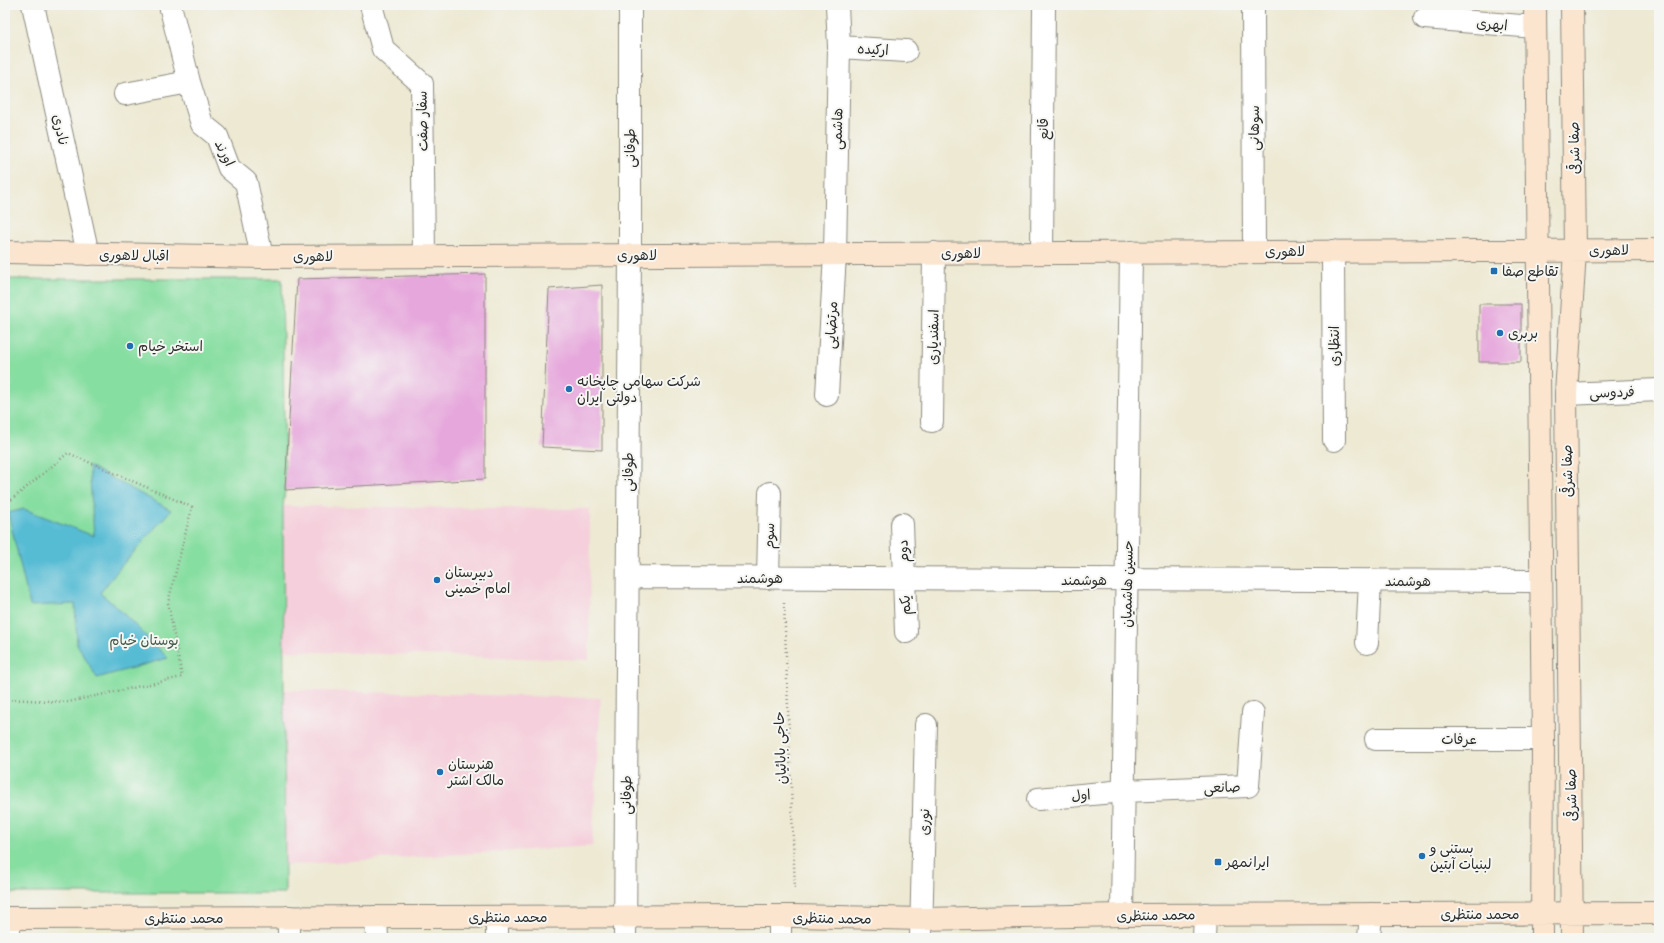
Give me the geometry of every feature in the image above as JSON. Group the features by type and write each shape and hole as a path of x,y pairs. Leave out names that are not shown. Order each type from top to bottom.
{"main road":[{"name":"صفا شرقی","path":"1535,5 1543,739 1542,938"},
{"name":"صفا شرقی","path":"1572,5 1575,251 1566,394 1572,938"},
{"name":"لاهوری","path":"262,257 1659,250"},
{"name":"اقبال لاهوری","path":"5,252 262,257"},
{"path":"1541,581 1568,581"},
{"path":"1543,739 1570,739"},
{"name":"محمد منتظری","path":"7,925 289,928 497,927 624,917 922,929 1122,915 1659,913"}],"street":[{"name":"نادری","path":"33,5 88,254"},
{"name":"اورند","path":"170,5 189,82 202,124 217,136 230,168 246,182 262,257"},
{"name":"سفار صفت","path":"371,5 383,49 422,84 424,256"},
{"name":"طوفانی","path":"625,938 630,255 630,5"},
{"name":"هاشمی","path":"835,254 839,47 837,5"},
{"name":"قانع","path":"1042,253 1044,5"},
{"name":"سوهانی","path":"1253,5 1254,252"},
{"name":"ابهری","path":"1425,18 1535,27"},
{"name":"ارکیده","path":"839,47 906,51"},
{"path":"125,94 189,82"},
{"name":"انتظاری","path":"1333,251 1334,440"},
{"name":"حسین هاشمیان","path":"1122,915 1131,252"},
{"name":"اسفندیاری","path":"932,421 934,253"},
{"name":"مرتضایی","path":"827,395 835,254"},
{"name":"فردوسی","path":"1566,394 1659,390"},
{"name":"سوم","path":"770,493 775,578"},
{"name":"دوم","path":"902,524 904,578"},
{"name":"هوشمند","path":"628,577 1541,581"},
{"name":"یکم","path":"904,578 906,632"},
{"path":"1367,643 1370,580"},
{"name":"صانعی","path":"1124,791 1248,786 1253,713"},
{"name":"نوری","path":"922,929 926,725"},
{"name":"عرفات","path":"1376,739 1543,739"},
{"name":"اول","path":"1038,799 1124,791"},
{"path":"1204,938 1205,914"},
{"path":"1369,938 1370,914"}],"path":[{"path":"5,505 68,453 192,507 168,603 182,677 68,702 5,700"},
{"name":"حاجی بابائیان","path":"775,578 785,924"}],"shaded area":[{"name":"دبیرستان امام خمینی","path":"283,506 590,509 589,660 284,651"},
{"name":"هنرستان مالک اشتر","path":"284,690 601,698 592,846 285,865"}],"green space":[{"name":"بوستان خیام","path":"5,279 282,279 285,490 283,506 285,893 5,893"}],"water":[{"path":"89,466 171,510 123,564 100,593 119,609 168,658 97,678 77,644 75,604 30,606 8,513 24,509 94,536"}],"building":[{"path":"485,274 485,479 285,490 297,279"},
{"path":"602,285 602,450 542,447 549,289"},
{"name":"بربری","path":"1479,304 1521,304 1521,362 1479,362"}],"place":[{"name":"تقاطع صفا","path":"1494,271"},
{"name":"بربری","path":"1500,333"},
{"name":"استخر خیام","path":"130,346"},
{"name":"شرکت سهامی چاپخانه دولتی ایران","path":"569,389"},
{"name":"دبیرستان امام خمینی","path":"437,580"},
{"name":"هنرستان مالک اشتر","path":"440,772"},
{"name":"بستنی و لبنیات آبتین","path":"1422,856"},
{"name":"ایرانمهر","path":"1218,862"}]}
